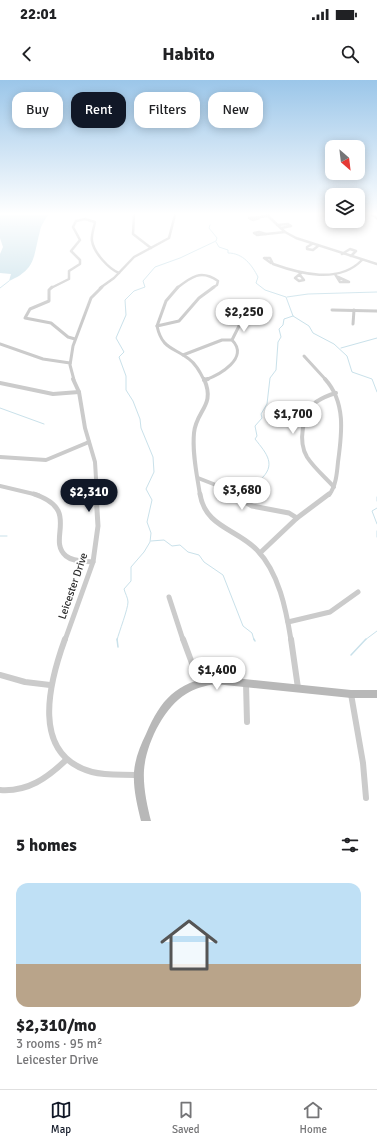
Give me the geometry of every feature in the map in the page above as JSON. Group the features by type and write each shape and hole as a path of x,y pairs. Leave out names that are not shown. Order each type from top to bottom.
{"main road":[{"path":"146,821 139,775 144,750 156,720 168,703 181,691 199,682 215,680 351,694 377,694"}],"street":[{"path":"72,250 71,251 80,260 80,264 69,271 69,279 53,286 49,290 49,301 30,309 25,313 25,316 28,320 55,325 64,335 76,339"},
{"path":"96,250 107,262 111,270 119,273"},
{"name":"Leicester Drive","path":"66,760 55,743 48,719 50,685 61,647 93,562 98,526 95,462 89,442 79,392 71,373 70,363 76,339 92,296 119,273 134,257 148,250"},
{"path":"329,250 377,264"},
{"path":"342,254 347,250"},
{"path":"351,256 356,251 354,250"},
{"path":"271,262 301,274 337,275 353,268 362,260"},
{"path":"157,326 171,325 179,322 185,317 198,299 217,284 217,279 210,275 200,274 177,288 164,305 157,326 161,340 166,346 184,355 195,365 204,380 207,389 207,406 194,430 202,506 208,515 260,553 267,561 274,575 288,622 298,688"},
{"path":"332,310 377,311"},
{"path":"353,324 352,319 354,310"},
{"path":"232,340 245,314"},
{"path":"184,355 222,340 232,340 236,344 238,352 232,365 219,375 204,380"},
{"path":"0,344 16,348 46,361 70,363"},
{"path":"260,553 297,518 327,498 334,487 342,431 340,405 336,394 328,382 304,356"},
{"path":"0,383 53,394 79,392"},
{"path":"334,487 305,455 300,443 300,436 311,406 319,399 336,394"},
{"path":"0,457 46,460 89,442"},
{"path":"198,478 221,487 252,506 289,514 297,518"},
{"path":"0,486 32,493 46,498 54,504 59,512 59,542 63,551 68,557 76,562 93,562"},
{"path":"288,622 330,612 358,592"},
{"path":"169,597 173,612 199,682"},
{"path":"0,675 25,682 50,685"},
{"path":"246,683 247,722"},
{"path":"351,694 364,763 366,798"},
{"path":"0,790 20,789 36,784 49,776 66,760 91,772 139,775"}],"water":[{"path":"2,250 35,250 32,261 25,272 9,281 11,274 0,273 0,254"}],"waterway":[{"path":"117,640 128,605 128,599 124,589 131,581 131,567 144,552 150,542 151,533 147,522 152,500 146,489 154,472 153,457 141,428 140,419 133,401 126,390 126,376 119,357 124,352 116,338 126,315 125,300 134,291 145,287 143,281 155,267 198,250"},
{"path":"227,250 228,253 238,255 246,260 258,277 256,283 265,290 286,297 293,316"},
{"path":"0,288 9,281"},
{"path":"287,297 308,294 377,292"},
{"path":"260,480 265,475 269,464 266,455 255,439 257,436 255,426 262,418 261,414 267,404 270,378 276,370 278,342 281,337 279,329 283,325 284,319 293,316"},
{"path":"293,316 309,326 313,333 334,344 347,356 352,372 372,379 377,392"},
{"path":"341,348 377,338"},
{"path":"0,408 44,424"},
{"path":"377,508 372,511 377,524"},
{"path":"377,531 377,537"},
{"path":"0,536 7,536"},
{"path":"151,541 164,540 172,546 180,545 188,552 199,555 204,562 223,575 243,626 252,633 254,640"},
{"path":"365,640 377,631"},
{"path":"117,640 118,647"},
{"path":"351,655 365,640"}]}
